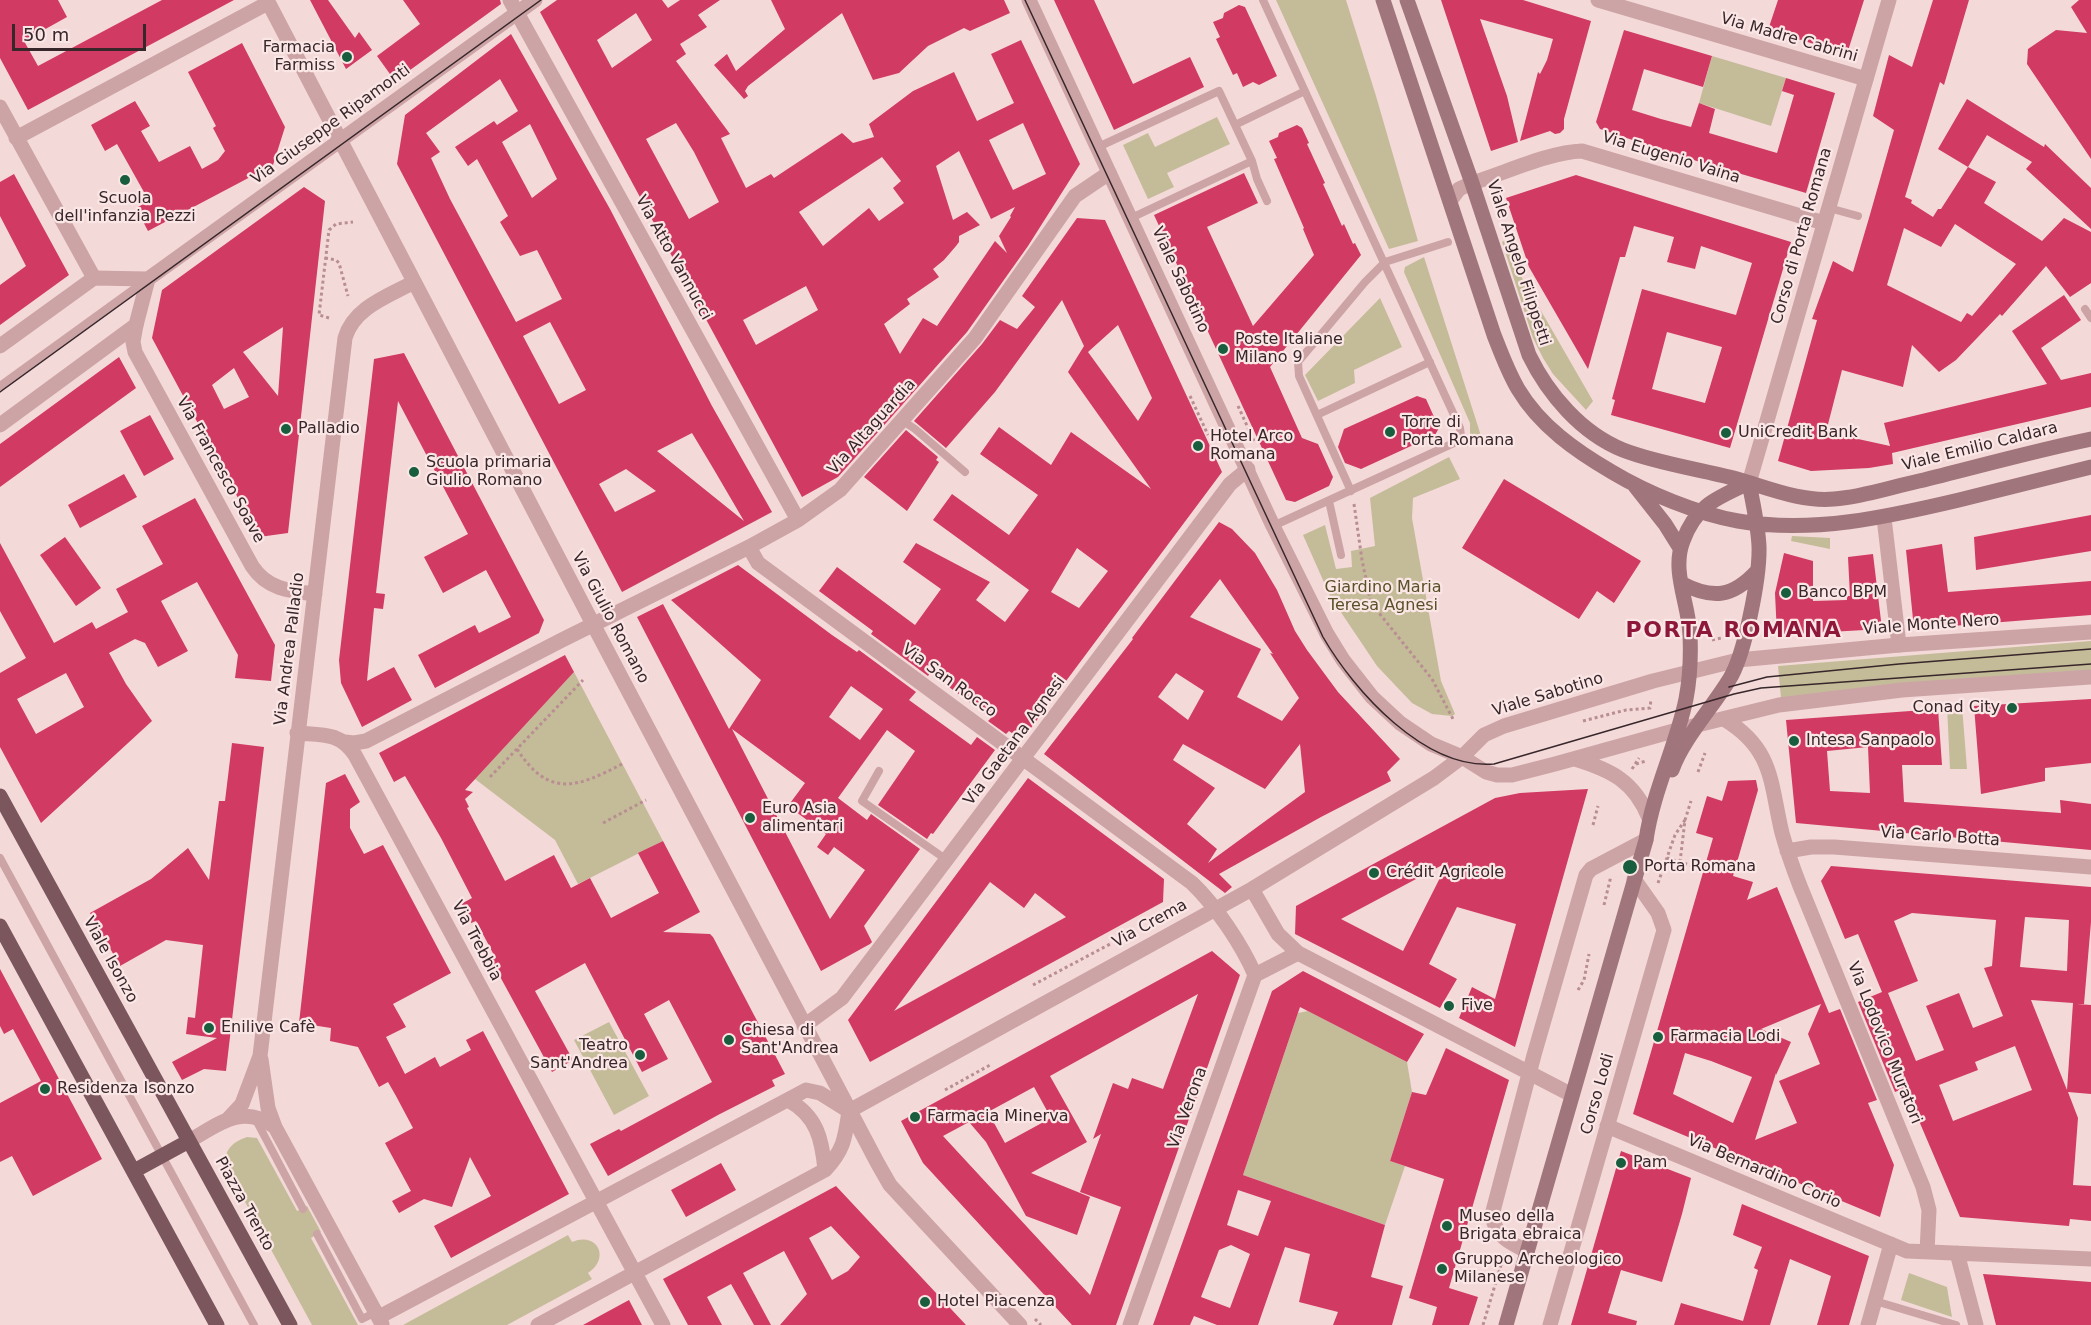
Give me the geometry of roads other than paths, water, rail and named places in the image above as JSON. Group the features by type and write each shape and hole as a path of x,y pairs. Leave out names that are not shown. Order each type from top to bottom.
{"main road":[{"path":"1383,0 1494,335 1518,389 1538,415 1563,440 1589,459 1635,486 1700,511 1756,523 1820,525 1884,518 2091,467"},
{"name":"Viale Angelo Filippetti","path":"1407,0 1472,183 1525,347 1540,375 1560,403 1586,427 1615,446 1749,483"},
{"name":"Viale Emilio Caldara","path":"1749,483 1791,495 1820,500 1836,499 1878,491 2091,439"},
{"path":"1749,483 1759,546 1746,633 1729,681 1676,760 1646,840 1649,818 1686,700 1690,671 1689,624 1678,561 1680,548 1689,527 1700,511 1713,499 1749,483"},
{"path":"1635,486 1665,524 1680,548"},
{"path":"1878,491 1884,518"},
{"path":"1681,583 1704,592 1722,594 1741,586 1757,571"},
{"name":"Viale Isonzo","path":"0,796 189,1141"},
{"name":"Corso Lodi","path":"1506,1325 1646,840"},
{"path":"0,926 218,1325"},
{"path":"134,1171 189,1141"},
{"name":"Piazza Trento","path":"189,1141 290,1325"}],"street":[{"name":"Via Giuseppe Ripamonti","path":"148,279 341,140 514,6 535,0"},
{"name":"Viale Sabotino","path":"1029,0 1273,526 1327,634 1358,681 1400,723 1431,744 1462,757 1485,772 1504,776 1575,759 1677,729 1779,705 1902,690 2091,677"},
{"name":"Via Madre Cabrini","path":"1598,0 1617,3 1866,80"},
{"name":"Corso di Porta Romana","path":"1749,483 1889,0"},
{"path":"16,138 267,1"},
{"name":"Via Giulio Romano","path":"267,1 804,1026 890,1185 1020,1325"},
{"name":"Via Atto Vannucci","path":"514,6 798,520"},
{"path":"0,107 94,278"},
{"name":"Via Eugenio Vaina","path":"1472,183 1556,155 1582,151 1824,223"},
{"name":"Via Altaguardia","path":"345,742 366,741 593,624 749,547 798,520 840,490 975,338 1075,196 1109,172"},
{"path":"1450,201 1460,189 1472,183"},
{"path":"0,345 94,278 148,279 136,325 0,425"},
{"name":"Via Andrea Palladio","path":"260,1056 346,333 350,324 363,311 414,282"},
{"name":"Via Francesco Soave","path":"136,325 133,342 135,352 252,566 264,580 278,588 315,594"},
{"name":"Via Gaetana Agnesi","path":"804,1026 835,1006 842,998 1230,484 1248,469"},
{"path":"1884,518 1899,645"},
{"name":"Via San Rocco","path":"749,547 758,563 1192,883 1214,910"},
{"name":"Viale Monte Nero","path":"1690,671 1738,660 1899,645 2091,632"},
{"name":"Viale Sabotino","path":"1462,757 1485,735 1504,726 1690,671"},
{"name":"Via Lodovico Muratori","path":"1724,719 1750,738 1763,757 1775,791 1787,851 1923,1187 1929,1210 1927,1252"},
{"path":"297,734 329,735 345,742"},
{"name":"Via Trebbia","path":"345,742 355,754 597,1202"},
{"name":"Via Crema","path":"849,1111 1252,889 1435,777 1462,757"},
{"path":"1575,759 1600,767 1624,781 1639,797 1649,818"},
{"path":"1527,1251 1508,1242 1493,1225 1492,1215 1528,1074 1586,875 1591,869 1646,840"},
{"name":"Via Carlo Botta","path":"1787,851 1811,847 1833,847 2091,867"},
{"name":"Corso Lodi","path":"1550,1325 1664,930 1658,913 1634,879"},
{"name":"Corso Lodi","path":"1252,889 1278,934 1298,953 1572,1095"},
{"path":"1214,910 1246,957 1255,975 1298,953"},
{"name":"Via Verona","path":"1130,1325 1255,975"},
{"path":"228,1119 242,1104 260,1056"},
{"path":"260,1056 268,1108 276,1127 379,1318 806,1090 820,1094 849,1111 844,1143 838,1157 825,1170 538,1325"},
{"path":"788,1100 806,1114 816,1128 821,1138 825,1170"},
{"path":"189,1141 228,1119 240,1115 267,1120 276,1127"},
{"name":"Via Bernardino Corio","path":"1607,1126 1907,1251 1927,1252"},
{"path":"597,1202 663,1325"},
{"path":"1868,1325 1892,1244"},
{"path":"1927,1252 2091,1259"},
{"path":"1957,1253 1973,1324"}],"lane":[{"path":"1263,0 1385,262 1460,428 1461,436 1456,442 1273,526"},
{"path":"1098,147 1219,91 1268,201"},
{"path":"1235,125 1305,91"},
{"path":"1131,218 1252,161"},
{"path":"1829,208 1858,216"},
{"path":"1351,491 1299,376 1298,362 1365,282 1385,262 1448,242"},
{"name":"Via Giuseppe Ripamonti","path":"0,386 148,279"},
{"path":"2085,309 2091,318"},
{"path":"1317,415 1430,362"},
{"path":"903,421 965,472"},
{"path":"1329,501 1341,555"},
{"path":"879,771 862,801 947,860"},
{"path":"0,858 255,1325"},
{"path":"254,1116 303,1209"},
{"path":"317,1234 362,1319 379,1318"},
{"path":"1875,1301 1956,1325"}],"tram line":[{"path":"0,392 541,0"},
{"path":"1025,0 1323,637 1336,658 1373,702 1394,723 1418,741 1443,754 1468,762 1494,764 1761,688 2091,664"},
{"path":"1729,687 1767,677 2091,649"}],"place":[{"name":"Farmacia Farmiss","path":"347,57"},
{"name":"Scuola dell'infanzia Pezzi","path":"125,180"},
{"name":"Poste Italiane Milano 9","path":"1223,349"},
{"name":"Palladio","path":"286,429"},
{"name":"Torre di Porta Romana","path":"1390,432"},
{"name":"UniCredit Bank","path":"1726,433"},
{"name":"Hotel Arco Romana","path":"1198,446"},
{"name":"Scuola primaria Giulio Romano","path":"414,472"},
{"name":"Banco BPM","path":"1786,593"},
{"name":"Conad City","path":"2012,708"},
{"name":"Intesa Sanpaolo","path":"1794,741"},
{"name":"Euro Asia alimentari","path":"750,818"},
{"name":"Porta Romana","path":"1630,867"},
{"name":"Crédit Agricole","path":"1374,873"},
{"name":"Five","path":"1449,1006"},
{"name":"Enilive Cafè","path":"209,1028"},
{"name":"Farmacia Lodi","path":"1658,1037"},
{"name":"Chiesa di Sant'Andrea","path":"729,1040"},
{"name":"Teatro Sant'Andrea","path":"640,1055"},
{"name":"Residenza Isonzo","path":"45,1089"},
{"name":"Farmacia Minerva","path":"915,1117"},
{"name":"Pam","path":"1621,1163"},
{"name":"Museo della Brigata ebraica","path":"1447,1226"},
{"name":"Gruppo Archeologico Milanese","path":"1442,1269"},
{"name":"Hotel Piacenza","path":"925,1302"}],"district":[{"name":"PORTA ROMANA","path":"1734,631"}],"park label":[{"name":"Giardino Maria Teresa Agnesi","path":"1383,597"}]}
